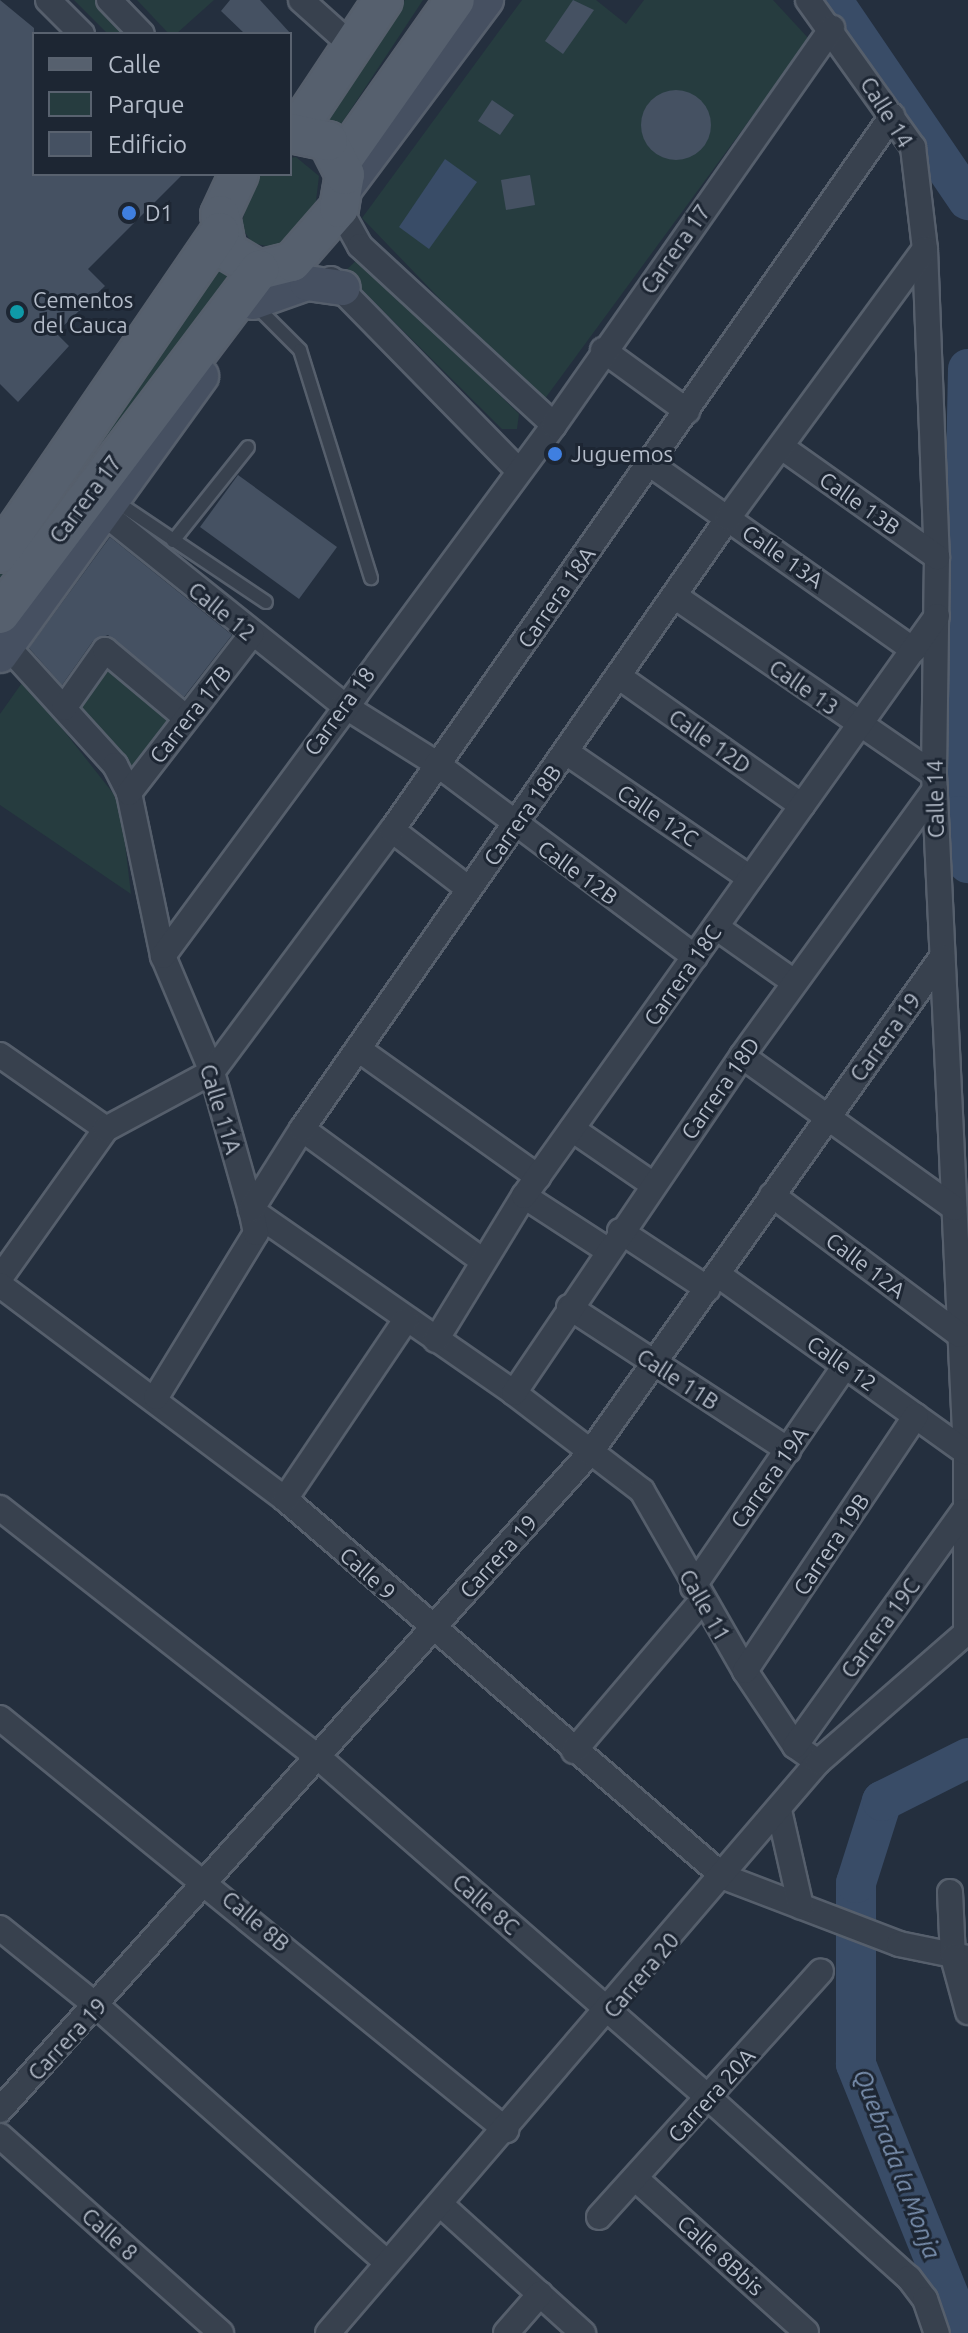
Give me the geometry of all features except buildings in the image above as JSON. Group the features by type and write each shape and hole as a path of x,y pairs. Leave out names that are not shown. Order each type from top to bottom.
{"main road":[{"path":"341,187 328,141 292,120 345,58 383,0"},
{"path":"341,187 455,0"},
{"path":"341,187 486,0"},
{"name":"Carrera 17","path":"28,568 275,273 341,187"},
{"path":"228,193 234,259 307,283 343,288"},
{"path":"0,535 228,193"},
{"name":"Carrera 17","path":"2,638 28,568 228,193"},
{"path":"28,568 110,507 275,273"}],"street":[{"path":"48,0 80,32"},
{"path":"109,0 140,32"},
{"path":"301,0 345,58"},
{"name":"Calle 14","path":"808,0 832,28 913,147 925,249 937,557 934,782 942,957 960,1073 954,1208 966,1452 967,1631"},
{"name":"Carrera 17","path":"517,469 554,425 603,350 832,28"},
{"name":"Carrera 18A","path":"212,1072 392,830 892,116"},
{"path":"341,187 360,246 554,425"},
{"name":"Carrera 18B","path":"156,1397 256,1233 251,1210 302,1129 469,889 516,827 728,518 783,448 925,249"},
{"path":"275,273 343,288 517,469"},
{"path":"603,350 687,411"},
{"name":"Calle 13B","path":"783,448 937,557"},
{"name":"Calle 13A","path":"650,464 914,650"},
{"name":"Carrera 18","path":"163,956 517,469"},
{"name":"Calle 12","path":"110,507 251,635 343,705"},
{"name":"Calle 13","path":"676,597 934,782"},
{"name":"Carrera 18C","path":"436,1340 531,1187 937,616"},
{"name":"Carrera 17B","path":"129,793 251,635"},
{"name":"Calle 11A","path":"2,638 115,765 129,793 163,956 212,1072 251,1210"},
{"path":"64,708 105,650 185,717"},
{"name":"Calle 12D","path":"618,676 802,806"},
{"name":"Calle 12B","path":"343,705 437,764 516,827 695,957"},
{"name":"Calle 12C","path":"566,752 750,878"},
{"name":"Carrera 18D","path":"514,1393 652,1184 934,782"},
{"path":"392,830 469,889"},
{"path":"716,927 794,982"},
{"name":"Carrera 19","path":"0,2110 210,1883 318,1757 590,1453 942,957"},
{"name":"Calle 12","path":"358,1049 531,1187 614,1241 712,1282 845,1366 966,1452"},
{"path":"0,1055 106,1129"},
{"path":"742,1056 954,1208"},
{"path":"0,1278 106,1129 212,1072"},
{"path":"302,1129 483,1261"},
{"path":"572,1129 652,1184"},
{"name":"Calle 12A","path":"772,1195 960,1335"},
{"path":"251,1210 405,1321 514,1393 590,1453"},
{"name":"Calle 9","path":"0,1285 156,1397 285,1499 432,1630 724,1877"},
{"name":"Calle 11B","path":"569,1307 788,1450"},
{"path":"285,1499 405,1321"},
{"name":"Carrera 19A","path":"574,1751 697,1594 845,1366"},
{"name":"Carrera 19B","path":"745,1671 916,1416"},
{"name":"Calle 11","path":"590,1453 642,1491 697,1594 745,1671 795,1746 818,1762"},
{"name":"Calle 8C","path":"0,1508 318,1757 710,2099 909,2278 925,2299 937,2333"},
{"name":"Carrera 19C","path":"795,1746 964,1511"},
{"name":"Carrera 20","path":"328,2333 386,2262 609,2012 818,1762 967,1631"},
{"name":"Calle 8B","path":"0,1718 210,1883 506,2130"},
{"path":"779,1810 808,1910"},
{"path":"724,1877 899,1944 960,1958"},
{"path":"950,1892 968,2012"},
{"path":"0,1928 98,2007 386,2262"},
{"name":"Carrera 20A","path":"599,2217 710,2099 821,1971"},
{"name":"Calle 8","path":"0,2136 221,2333"},
{"name":"Calle 8Bbis","path":"635,2178 806,2332"},
{"path":"440,2204 583,2333"},
{"path":"506,2333 540,2294"}],"lane":[{"path":"275,273 371,578"},
{"path":"173,541 248,447"},
{"path":"110,507 173,541 266,602"}],"green space":[{"path":"74,0 99,0 132,32 106,32"},
{"path":"137,0 214,0 178,32 167,32"},
{"path":"405,0 423,0 336,132 321,122"},
{"path":"522,0 596,0 626,24 644,0 773,0 809,39 541,404 362,218"},
{"path":"296,157 319,176 315,209 285,242 272,247 252,243 241,226 252,185 260,176 292,176 292,158"},
{"path":"213,257 240,277 0,604 0,560"},
{"path":"359,258 519,414 517,429 502,429 344,272"},
{"path":"105,663 173,718 131,773 76,706"},
{"path":"24,680 120,802 131,894 0,805 0,714"}],"water":[{"path":"445,159 477,182 429,249 399,227"}],"waterway":[{"name":"Quebrada la Monja","path":"832,0 968,200"},
{"name":"Quebrada la Monja","path":"968,369 959,816 968,863"},
{"name":"Quebrada la Monja","path":"964,2333 856,2064 856,1883 882,1801 968,1758"}],"place":[{"name":"D1","path":"129,213"},
{"name":"Cementos del Cauca","path":"17,312"},
{"name":"Juguemos","path":"555,454"}]}
